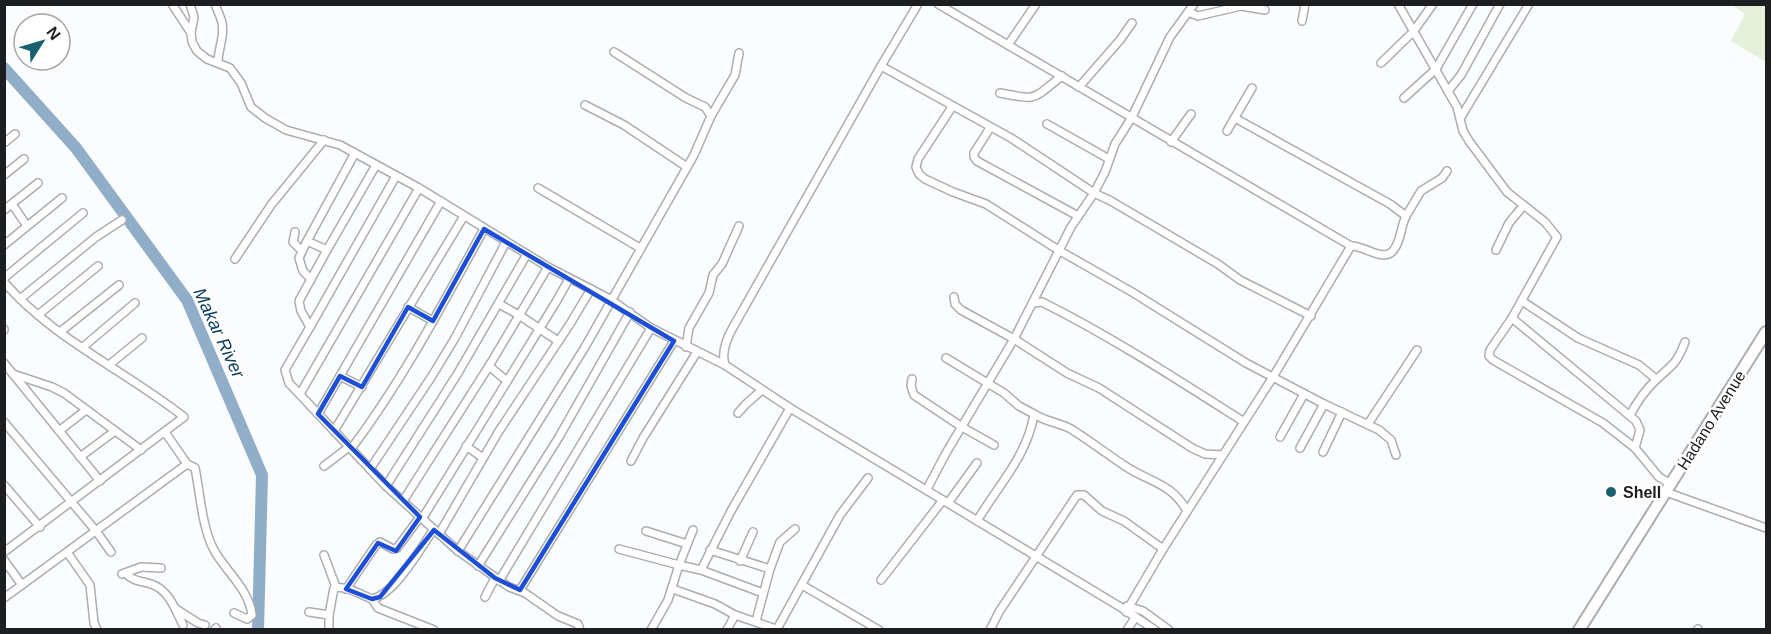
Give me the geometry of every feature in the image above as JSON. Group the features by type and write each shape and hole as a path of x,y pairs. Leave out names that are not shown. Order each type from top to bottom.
{"main road":[{"name":"Hadano Avenue","path":"1580,630 1767,332"}],"street":[{"path":"172,4 191,33"},
{"path":"190,4 194,17 192,42 197,51 207,59 230,68 237,75 251,107 266,118 286,130 340,145 441,201 569,279 610,299 674,341 719,359 724,365 790,408 1126,609 1135,618 1155,630"},
{"path":"215,4 223,30 218,62"},
{"path":"719,359 744,308 918,4"},
{"path":"938,4 1132,117 1170,142 1352,246 1362,246 1384,256 1389,255 1396,247 1406,216 1421,191 1442,178 1447,171"},
{"path":"1008,45 1036,4"},
{"path":"927,489 1063,251 1078,216 1094,193 1115,144 1132,117 1170,37 1194,4"},
{"path":"1302,21 1305,4"},
{"path":"1381,63 1413,32 1433,4"},
{"path":"1404,98 1436,69 1473,4"},
{"path":"1448,91 1461,75 1500,4"},
{"path":"1461,117 1529,4"},
{"path":"1399,5 1448,91 1461,117 1463,131 1469,141 1499,182 1522,206 1545,222 1557,237 1512,318 1490,350 1489,356 1492,360 1597,419 1635,448 1669,488 1767,528"},
{"path":"1188,12 1198,16 1241,6 1265,10"},
{"path":"1079,87 1132,23"},
{"path":"614,52 686,98 705,107 711,116"},
{"path":"458,551 585,347 610,299 687,167 711,116 735,75 739,53"},
{"path":"881,66 1015,140 1094,193 1218,264 1240,280 1311,316"},
{"path":"1000,93 1031,98 1062,76"},
{"path":"1227,131 1252,88"},
{"path":"585,105 624,125 687,167"},
{"path":"952,107 918,159 916,167 919,174 953,192 986,204 1273,377 1387,435 1394,445 1396,455"},
{"path":"1170,142 1191,114"},
{"path":"1235,118 1390,204 1406,216"},
{"path":"1047,124 1109,159"},
{"path":"990,128 974,153 975,159 1078,216"},
{"path":"4,143 15,134"},
{"path":"235,259 271,205 324,140"},
{"path":"308,277 300,265 299,258 355,153"},
{"path":"4,175 24,159"},
{"path":"310,327 299,305 308,277 327,250 376,165"},
{"path":"396,176 285,370 289,383 386,486 458,551 497,580 520,590 558,616 578,624 580,630"},
{"path":"4,210 38,183"},
{"path":"538,188 640,248"},
{"path":"300,394 419,189"},
{"path":"4,245 62,198"},
{"path":"318,414 441,201"},
{"path":"12,204 27,226"},
{"path":"1496,250 1509,223 1522,206"},
{"path":"4,552 184,417 60,332 20,299 4,280 83,213"},
{"path":"334,431 464,216"},
{"path":"20,299 96,237 122,220"},
{"path":"686,347 689,328 709,293 713,275 722,264 740,226"},
{"path":"324,466 350,448 382,408 484,229"},
{"path":"295,232 293,242 302,251"},
{"path":"307,241 327,250"},
{"path":"370,469 450,347 506,242"},
{"path":"1126,609 1311,316 1352,246"},
{"path":"386,486 434,414 527,254"},
{"path":"38,315 98,266"},
{"path":"403,501 489,366 548,267"},
{"path":"346,589 376,545 380,542 393,549 397,548 421,518 569,279"},
{"path":"60,332 118,285"},
{"path":"336,587 372,599 380,597 394,584 437,532 591,289"},
{"path":"1039,292 1042,303"},
{"path":"954,297 955,304 961,310 1014,339 1067,373 1099,388 1192,448 1205,454 1223,455"},
{"path":"1522,301 1578,338 1639,365 1656,380"},
{"path":"83,347 135,303"},
{"path":"1033,303 1042,303 1097,332 1174,377 1244,422"},
{"path":"499,304 558,342"},
{"path":"408,307 433,321"},
{"path":"478,566 559,437 630,312"},
{"path":"1512,318 1636,421 1640,430 1635,448"},
{"path":"485,597 651,328"},
{"path":"109,365 142,338"},
{"path":"520,590 674,341"},
{"path":"1630,415 1656,380 1672,367 1685,342"},
{"path":"1368,424 1417,350"},
{"path":"631,461 697,352"},
{"path":"945,358 1047,422 1071,429 1129,469 1170,489 1179,497 1187,512"},
{"path":"4,363 100,481"},
{"path":"489,366 507,381"},
{"path":"12,373 52,387 141,450"},
{"path":"340,376 362,387"},
{"path":"912,379 911,386 914,395 994,446"},
{"path":"738,413 762,390"},
{"path":"1280,437 1305,394"},
{"path":"1300,448 1324,404"},
{"path":"701,570 755,467 790,408"},
{"path":"59,431 86,410"},
{"path":"1323,452 1342,412"},
{"path":"977,521 1022,452 1030,435 1034,414"},
{"path":"4,422 111,552"},
{"path":"80,457 115,431"},
{"path":"165,432 187,464 195,468 210,540 215,552 244,593 252,615 247,619 234,614"},
{"path":"466,446 483,458"},
{"path":"881,580 977,463"},
{"path":"4,598 187,464"},
{"path":"673,589 715,604 735,615 778,629 840,515 868,478"},
{"path":"4,485 40,527"},
{"path":"990,630 999,612 1037,557 1071,501 1079,494 1084,495 1102,511 1124,521 1163,549"},
{"path":"756,621 780,542 795,529"},
{"path":"651,630 673,589 679,565 693,530"},
{"path":"646,531 687,544"},
{"path":"740,561 753,532"},
{"path":"619,549 701,570 763,593"},
{"path":"710,550 770,569"},
{"path":"67,552 90,585 94,623 97,630"},
{"path":"324,555 336,587 329,615 329,630"},
{"path":"4,560 22,585"},
{"path":"161,568 141,567 124,574 135,582 153,585 169,597 183,625"},
{"path":"802,585 879,630"},
{"path":"372,599 378,608 434,630"},
{"path":"176,609 198,624 205,625"},
{"path":"1126,609 1143,611 1169,630"},
{"path":"309,612 329,615"},
{"path":"727,630 735,615"},
{"path":"1127,630 1135,618"}],"highlighted area":[{"path":"484,229 674,341 520,590 495,578 434,530 380,597 372,599 346,589 378,543 396,551 420,517 318,414 340,376 362,387 408,307 433,321"}],"green space":[{"path":"1732,5 1766,5 1766,62 1731,41 1745,14"}],"waterway":[{"name":"Makar River","path":"4,68 76,148 187,300 262,475 258,630"}],"place":[{"name":"Shell","path":"1611,492"}]}
